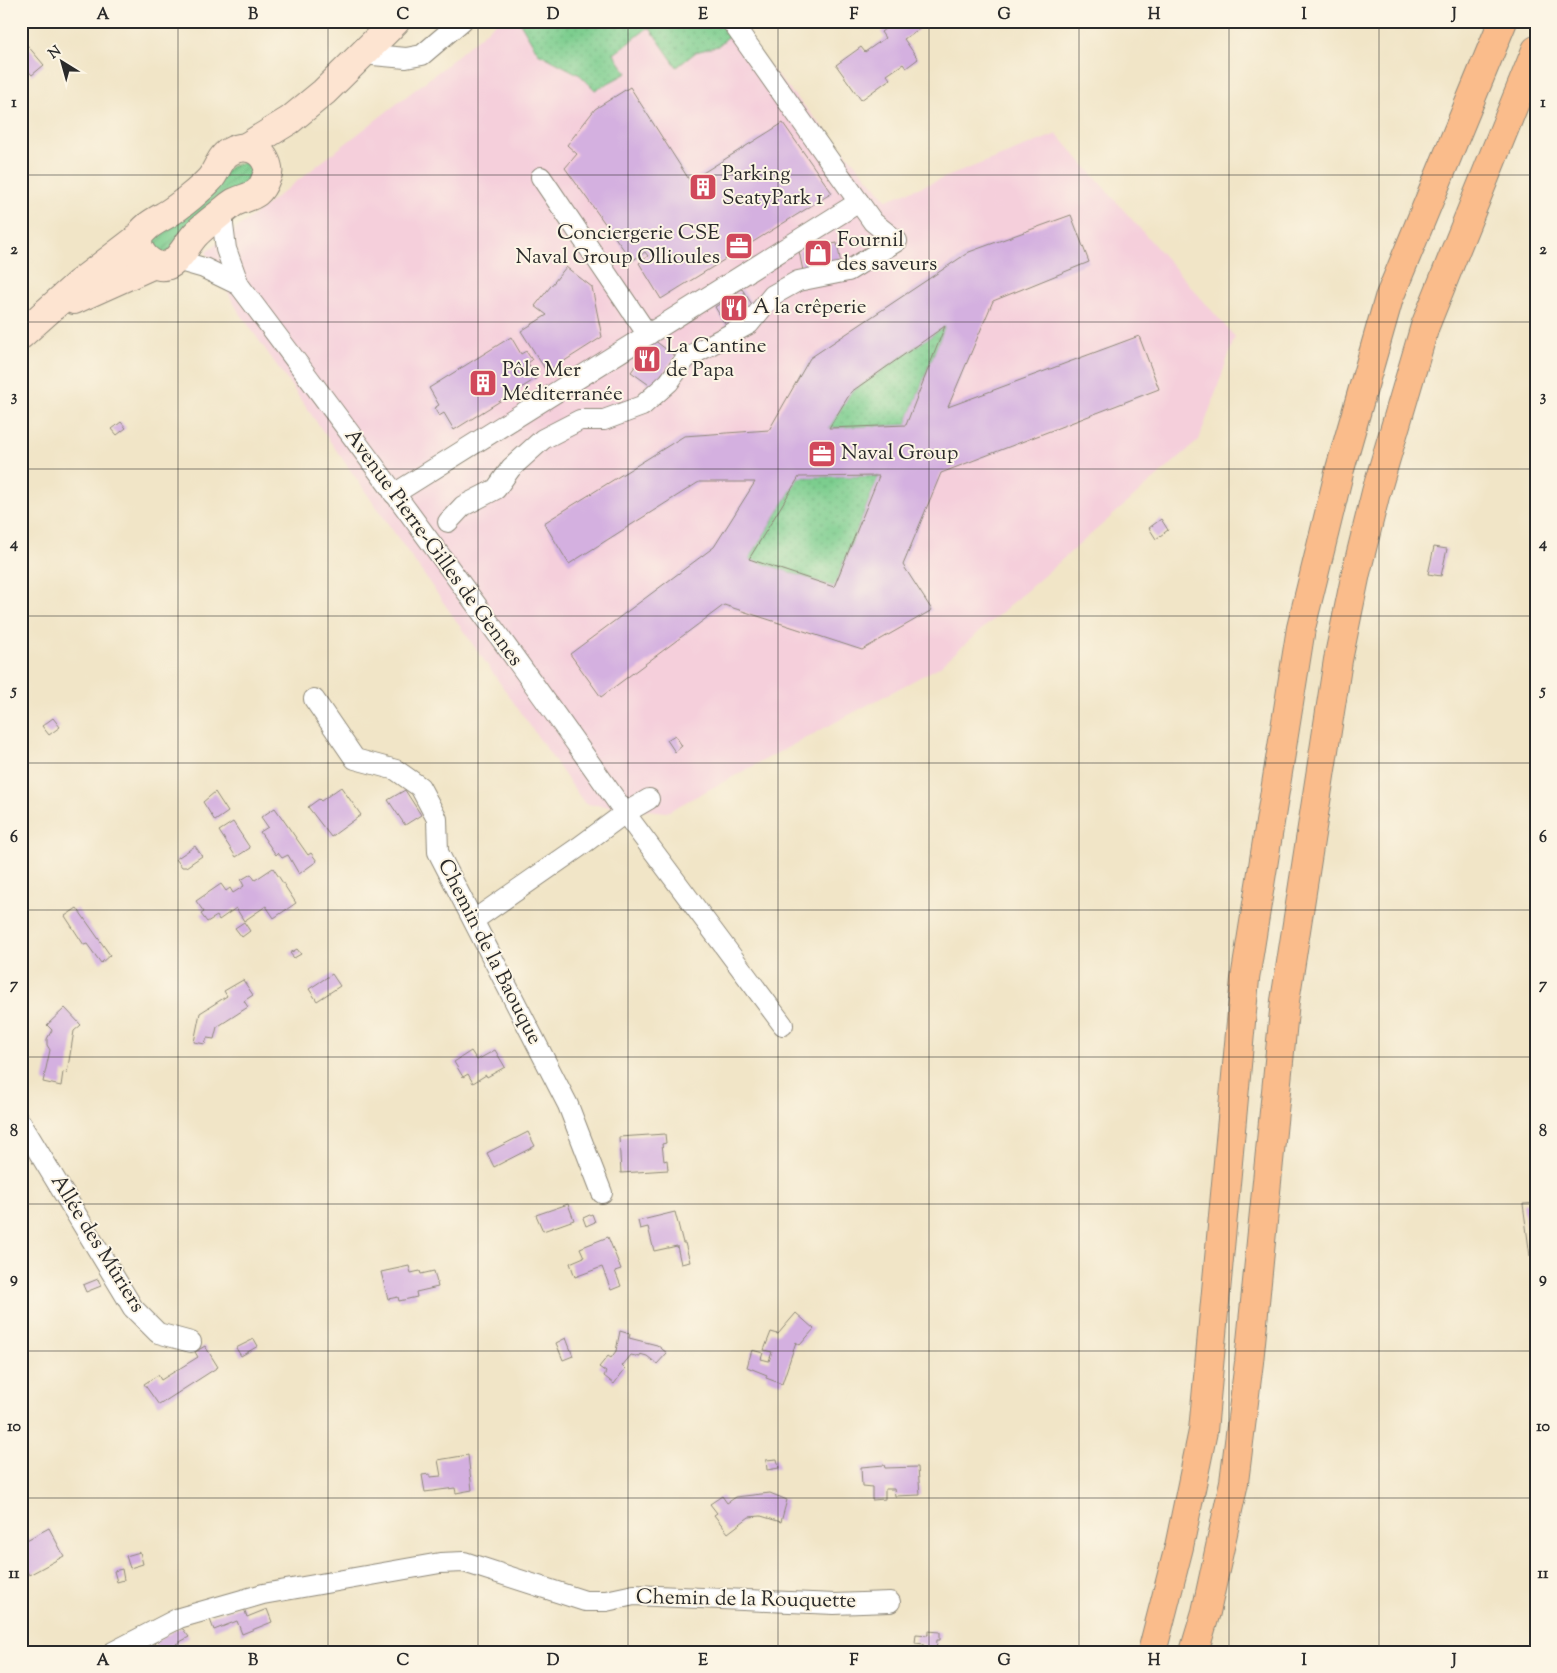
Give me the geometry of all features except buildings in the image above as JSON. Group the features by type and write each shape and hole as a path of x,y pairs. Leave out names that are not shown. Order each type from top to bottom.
{"highway":[{"path":"1152,1652 1180,1547 1203,1431 1245,979 1301,628 1340,468 1389,298 1503,21"},
{"path":"1194,1652 1206,1612 1234,1482 1249,1362 1285,1001 1338,660 1356,573 1376,492 1425,326 1536,50"}],"main road":[{"path":"21,335 78,284 137,239 150,223 170,213 210,180 228,152 246,147 290,120 324,92 396,21"},
{"path":"268,168 324,92"},
{"path":"42,316 84,294 165,262 233,203 252,197 259,192 269,173 268,168 260,153 246,147"},
{"path":"137,239 142,255 165,262"}],"street":[{"path":"362,54 406,58 422,55 462,21"},
{"path":"448,522 463,506 496,489 511,468 543,439 580,420 604,420 642,406 669,382 686,358 749,324 773,295 798,281 848,271 898,241 873,222 731,21"},
{"path":"541,177 648,335"},
{"path":"394,494 860,202"},
{"name":"Avenue Pierre-Gilles de Gennes","path":"223,212 226,249 234,266 239,285 560,720 625,813 783,1025"},
{"name":"Avenue Pierre-Gilles de Gennes","path":"165,262 204,268 239,285"},
{"name":"Chemin de la Baouque","path":"314,699 355,759 396,770 420,787 437,819 438,852 568,1105 602,1193"},
{"path":"474,920 625,813 649,799"},
{"name":"Allée des Mûriers","path":"21,1123 133,1308 158,1333 191,1342"},
{"name":"Chemin de la Rouquette","path":"113,1652 179,1618 263,1594 440,1563 464,1562 585,1601 606,1601 634,1596 834,1604 890,1602"}],"shaded area":[{"path":"498,21 729,21 887,200 1057,134 1235,337 1199,440 939,667 667,812 585,804 237,309 206,252 444,67"}],"green space":[{"path":"519,21 721,21 731,34 718,46 696,52 677,67 649,27 614,54 627,73 595,90 580,75 538,53"},
{"path":"245,162 255,175 249,187 174,251 159,254 150,243 231,166"},
{"path":"945,326 906,425 829,428 851,392"},
{"path":"879,476 834,587 749,559 799,477"}],"place":[{"name":"Parking SeatyPark 1","path":"703,187"},
{"name":"Conciergerie CSE Naval Group Ollioules","path":"739,246"},
{"name":"Fournil des saveurs","path":"818,253"},
{"name":"A la crêperie","path":"734,308"},
{"name":"La Cantine de Papa","path":"647,359"},
{"name":"Pôle Mer Méditerranée","path":"483,383"},
{"name":"Naval Group","path":"822,454"}]}
